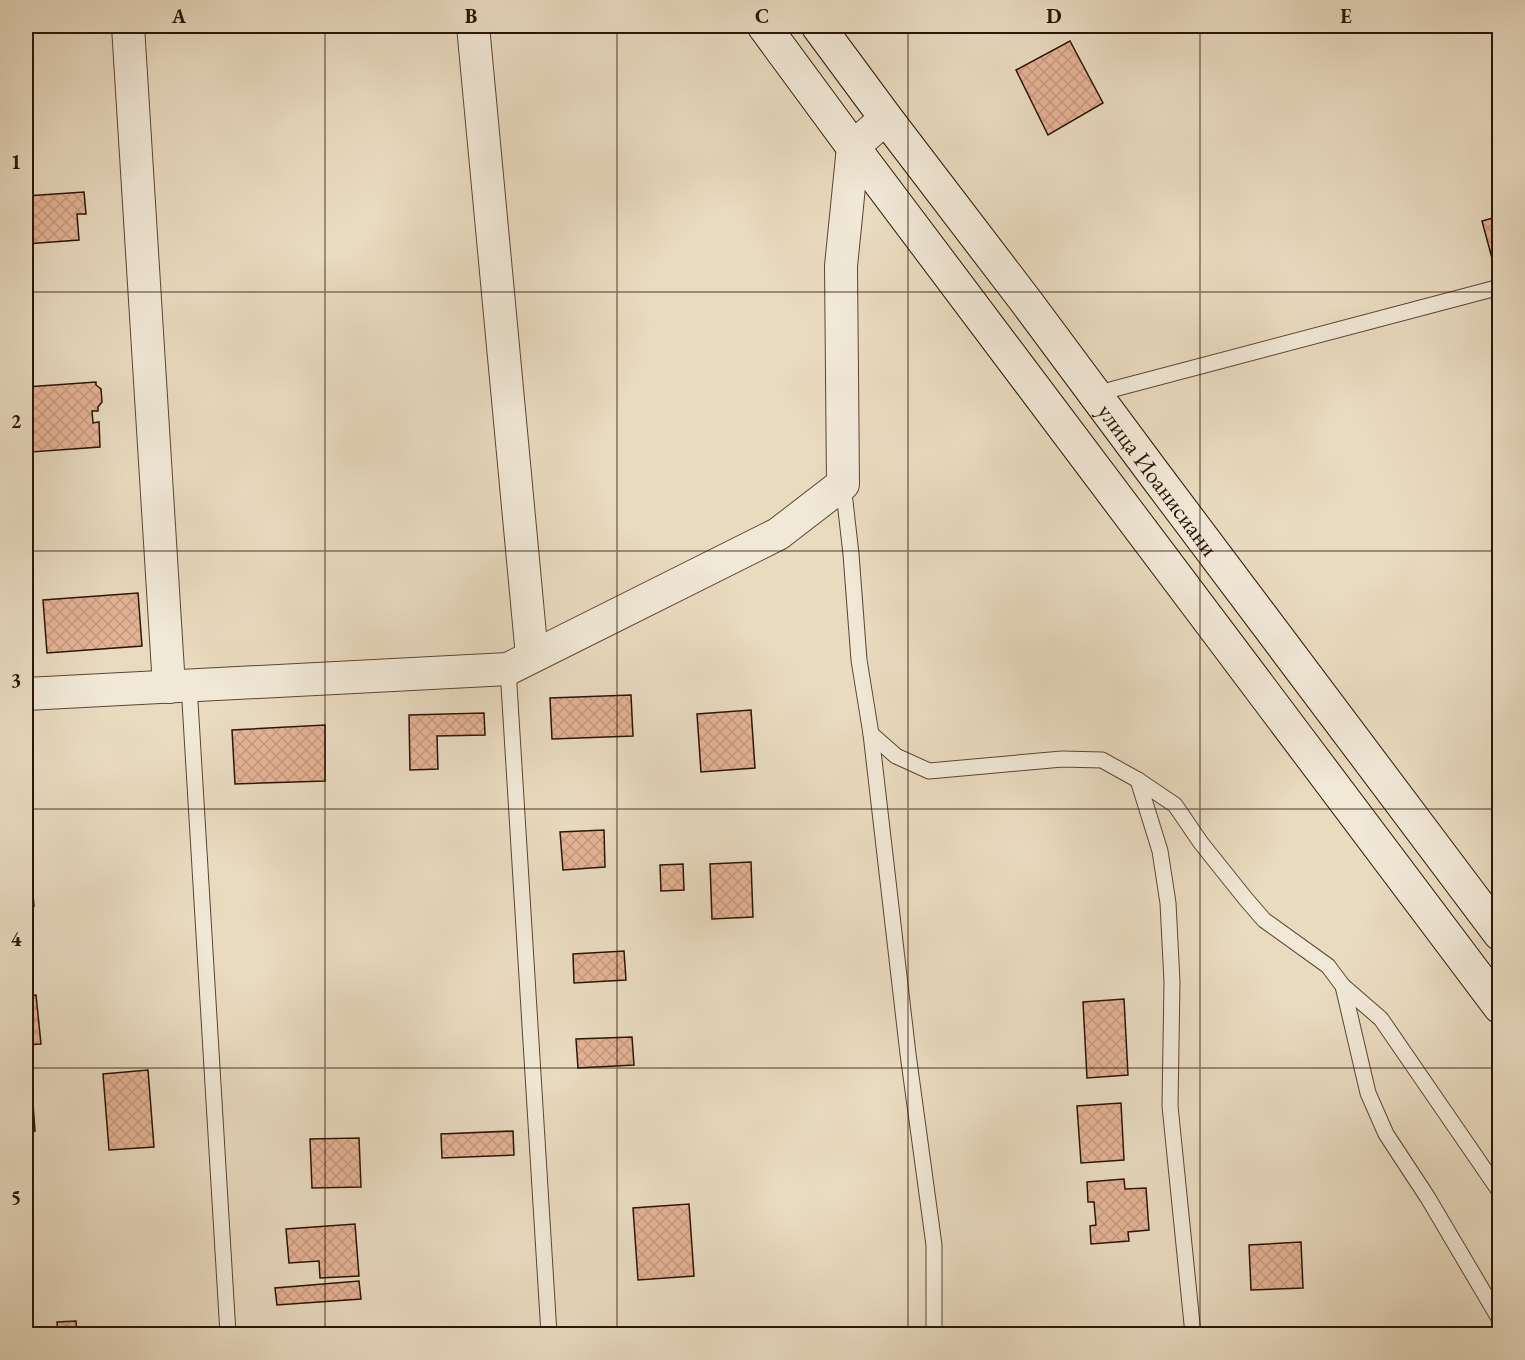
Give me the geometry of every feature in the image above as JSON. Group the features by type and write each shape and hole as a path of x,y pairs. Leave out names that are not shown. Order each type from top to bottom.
{"main road":[{"path":"764,26 1500,1007"},
{"name":"улица Иоанисиани","path":"818,26 1500,934"}],"street":[{"path":"128,26 179,686"},
{"path":"473,26 520,662"},
{"path":"26,694 179,686 520,662 778,534 843,484 841,266 853,147 886,118"}],"lane":[{"path":"1095,394 1500,287"},
{"path":"843,484 859,660 871,734 908,1054 934,1245 934,1335"},
{"path":"520,662 549,1335"},
{"path":"179,686 228,1335"},
{"path":"871,734 896,756 929,771 1062,759 1102,760 1138,780 1174,805 1201,843 1264,920 1329,966 1343,987 1381,1019 1500,1192"},
{"path":"1138,780 1160,851 1168,903 1172,982 1170,1106 1192,1335"},
{"path":"1343,987 1368,1094 1386,1134 1428,1198 1500,1320"}],"building":[{"path":"1070,41 1103,103 1048,135 1016,70"},
{"path":"84,192 86,214 77,214 79,240 26,244 26,196"},
{"path":"1500,216 1500,261 1493,262 1482,221"},
{"path":"96,382 101,389 102,402 98,411 92,411 93,423 99,422 100,447 31,452 26,387"},
{"path":"138,593 142,646 47,653 43,600"},
{"path":"631,695 633,736 552,739 550,698"},
{"path":"751,710 755,768 701,772 697,714"},
{"path":"484,713 485,735 437,736 438,769 410,770 409,715"},
{"path":"325,725 325,781 235,784 232,730"},
{"path":"26,830 34,906 26,907"},
{"path":"604,830 605,867 563,870 560,832"},
{"path":"751,862 753,917 712,919 710,864"},
{"path":"683,864 684,890 661,891 660,865"},
{"path":"624,951 626,980 574,983 573,954"},
{"path":"36,995 41,1044 26,1045 26,996"},
{"path":"1124,999 1128,1075 1087,1078 1083,1002"},
{"path":"632,1037 634,1065 578,1068 576,1039"},
{"path":"148,1070 154,1147 109,1150 103,1074"},
{"path":"26,1076 31,1076 35,1131 26,1132"},
{"path":"1121,1103 1124,1160 1081,1163 1077,1106"},
{"path":"513,1131 514,1155 442,1158 441,1134"},
{"path":"359,1138 361,1187 312,1188 310,1139"},
{"path":"1124,1179 1125,1189 1146,1188 1149,1230 1128,1232 1129,1241 1091,1244 1090,1226 1096,1225 1094,1202 1088,1202 1087,1182"},
{"path":"689,1204 694,1276 638,1280 633,1208"},
{"path":"355,1224 359,1276 320,1278 319,1261 289,1263 286,1229"},
{"path":"1301,1242 1303,1288 1251,1290 1249,1245"},
{"path":"359,1281 361,1299 277,1305 275,1288"},
{"path":"76,1321 77,1334 58,1334 57,1322"}]}
